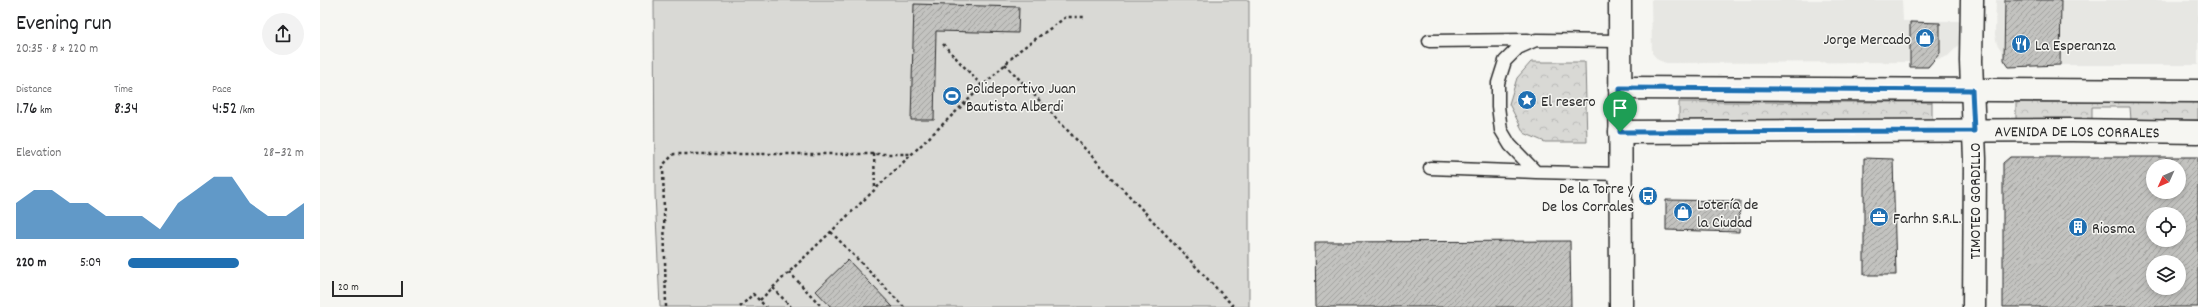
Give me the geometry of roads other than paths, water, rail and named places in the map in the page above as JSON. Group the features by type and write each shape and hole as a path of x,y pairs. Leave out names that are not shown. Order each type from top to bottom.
{"main road":[{"path":"1620,0 1621,307"},
{"name":"TIMOTEO GORDILLO","path":"1972,0 1974,307"},
{"path":"1620,88 2198,91"},
{"name":"AVENIDA DE LOS CORRALES","path":"1620,132 2198,132"}],"lane":[{"path":"1536,40 1518,48 1505,61 1498,83 1498,106 1501,130 1510,145 1536,172"},
{"path":"1429,41 1620,41"},
{"path":"1430,168 1620,174"}],"place":[{"name":"Jorge Mercado","path":"1925,38"},
{"name":"La Esperanza","path":"2021,44"},
{"name":"Polideportivo Juan Bautista Alberdi","path":"952,96"},
{"name":"El resero","path":"1527,100"},
{"name":"De la Torre y De los Corrales","path":"1648,196"},
{"name":"Lotería de la Ciudad","path":"1683,212"},
{"name":"Farhn S.R.L.","path":"1879,217"},
{"name":"Riosma","path":"2078,227"}]}
